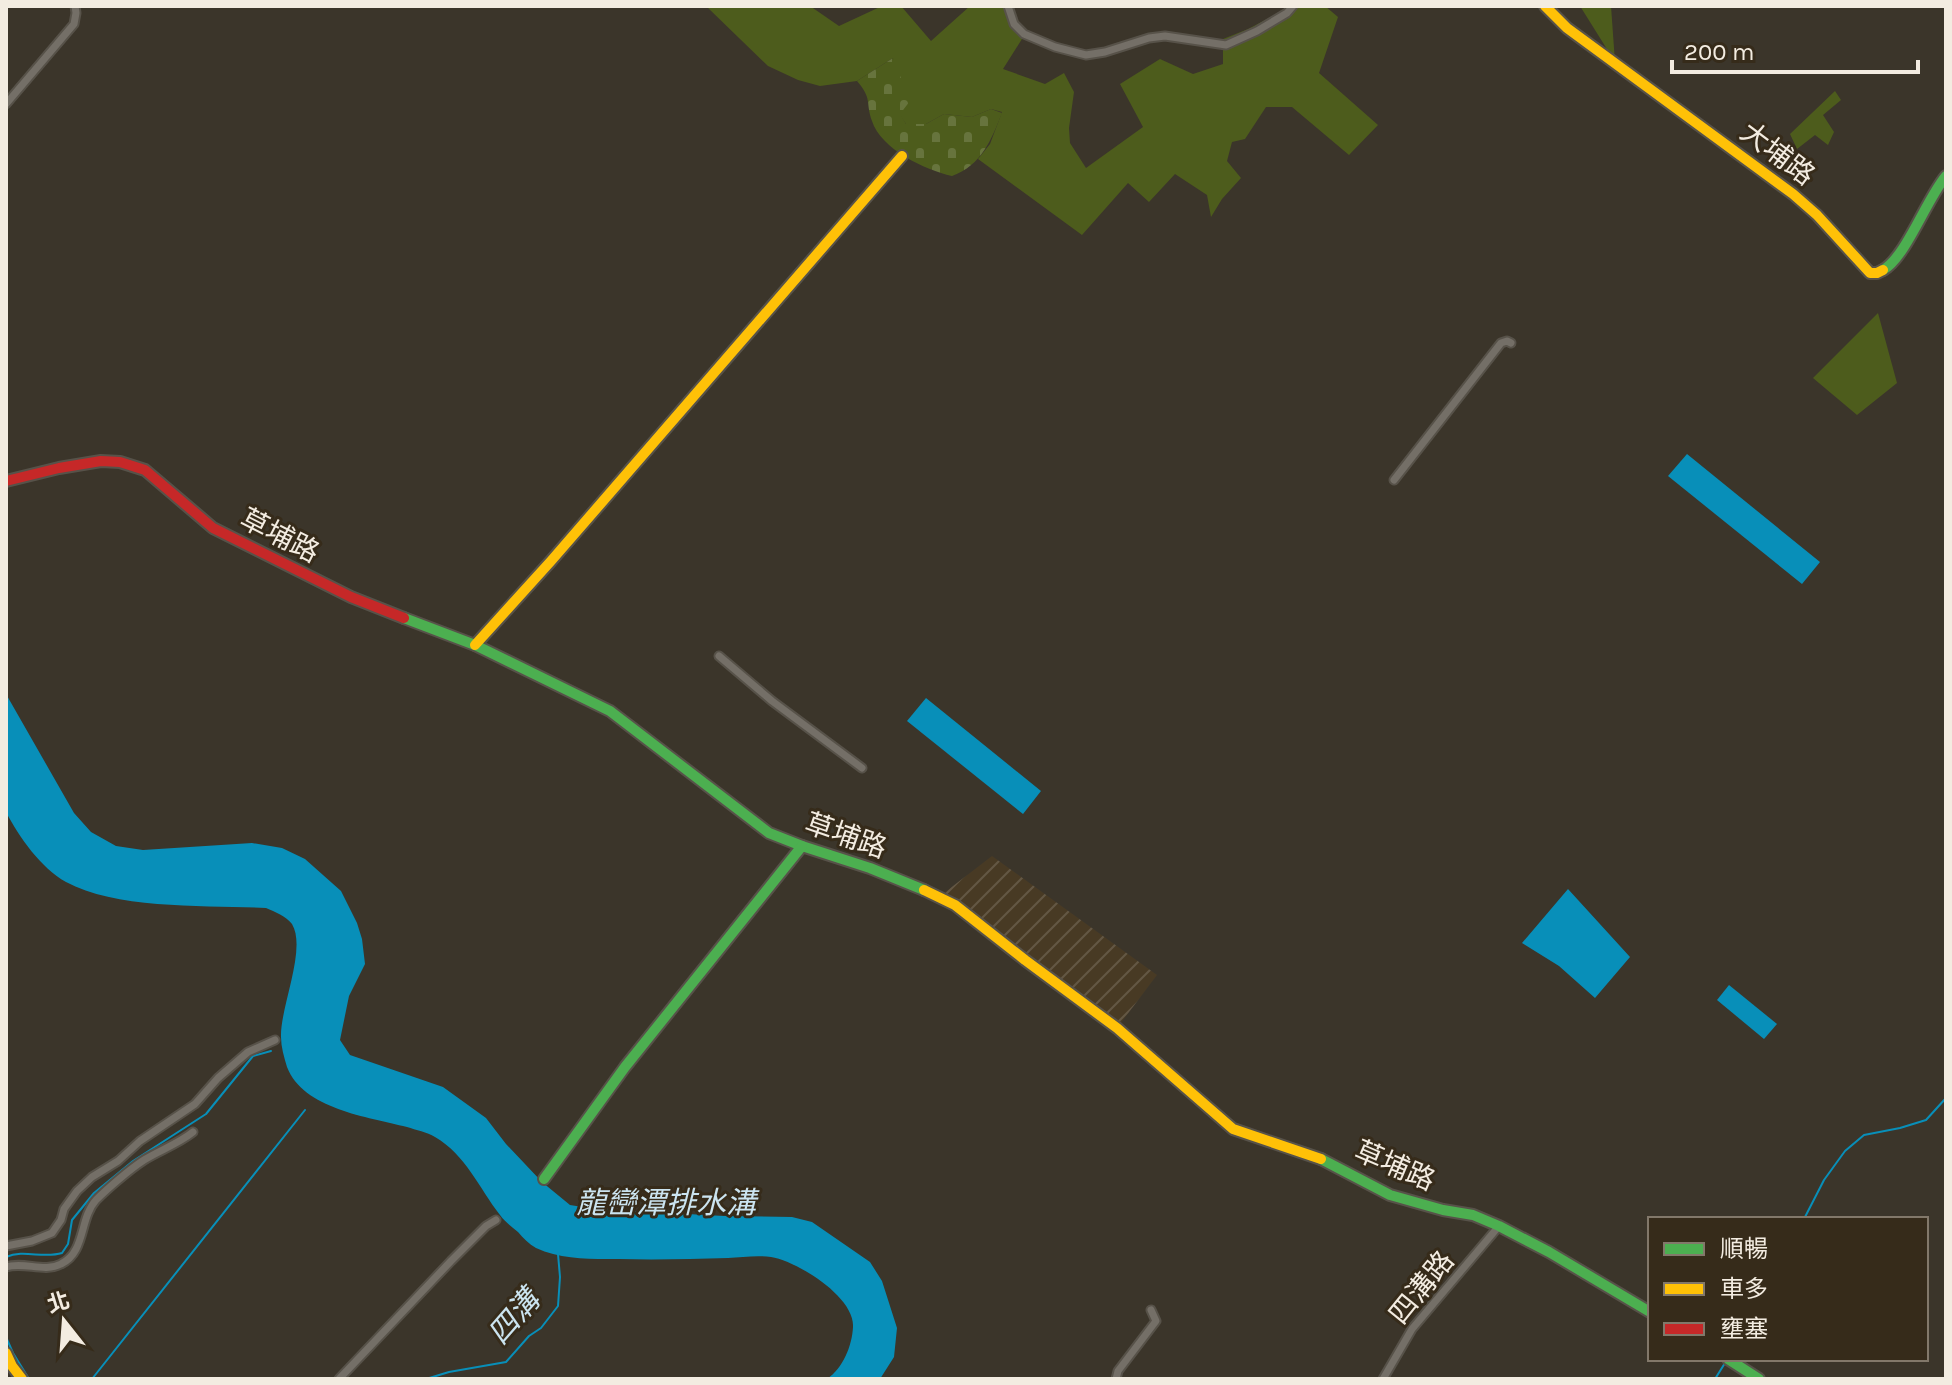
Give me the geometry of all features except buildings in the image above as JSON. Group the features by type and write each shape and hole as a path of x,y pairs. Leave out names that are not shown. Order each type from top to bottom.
{"street":[{"path":"6,104 74,24 75,6"},
{"path":"1008,6 1014,24 1024,34 1086,55 1165,36 1226,45 1257,31 1293,6"},
{"name":"大埔路","path":"1545,6 1567,28 1793,194 1817,215 1870,273 1888,267 1900,253 1936,188 1946,176"},
{"path":"475,645 902,156"},
{"path":"1394,480 1501,343 1511,343"},
{"name":"草埔路","path":"6,481 101,461 120,462 145,470 213,528 351,597 475,645 610,711 769,833 870,868 955,905 1117,1028 1233,1129 1318,1157 1390,1195 1473,1215 1499,1226 1648,1311"},
{"path":"719,656 772,701 862,768"},
{"path":"544,1179 625,1067 802,846"},
{"path":"6,1246 52,1233 64,1209 92,1177 195,1104 218,1078 248,1052 275,1040"},
{"path":"6,1267 16,1264 54,1267 65,1263 80,1242 85,1220 95,1201 142,1162 193,1132"},
{"path":"339,1379 451,1261 496,1220"},
{"name":"四溝路","path":"1383,1379 1412,1329 1499,1226"},
{"path":"1116,1379 1118,1371 1156,1321 1151,1310"},
{"path":"6,1353 22,1379"},
{"path":"1731,1361 1759,1379"}],"shaded area":[{"path":"992,856 1157,975 1117,1028 940,896"}],"green space":[{"path":"706,6 810,6 839,26 882,6 901,6 931,41 970,6 1009,6 1014,19 1027,31 1003,69 1045,84 1064,73 1074,92 1070,143 1086,168 1143,127 1120,84 1160,59 1193,74 1223,64 1223,39 1292,6 1325,6 1338,17 1319,73 1378,125 1349,155 1292,107 1266,107 1245,139 1232,142 1227,161 1241,178 1211,217 1207,195 1175,174 1149,202 1128,183 1082,235 978,159 990,144 1002,112 991,109 972,117 944,114 926,124 906,124 899,114 893,58 857,81 820,86 798,80 768,66"},
{"path":"1580,6 1611,6 1615,62"},
{"path":"893,58 910,101 900,114 906,124 926,124 944,114 972,117 991,109 1002,113 984,150 971,165 952,176 905,157 884,141 872,121 867,97 857,81"},
{"path":"1835,91 1841,100 1823,115 1834,132 1828,145 1815,135 1797,149 1790,134"},
{"path":"1878,313 1897,383 1857,415 1813,378"}],"water":[{"path":"1687,454 1820,562 1802,584 1668,476"},
{"path":"6,694 74,813 91,832 116,846 143,850 252,843 282,848 305,859 341,891 357,923 365,964 349,996 340,1040 350,1055 443,1087 486,1118 542,1182 570,1205 724,1216 792,1217 812,1222 870,1262 882,1281 897,1328 894,1357 880,1379 827,1379 838,1369 849,1349 853,1327 851,1316 835,1293 795,1265 766,1256 598,1259 546,1252 531,1245 504,1220 464,1162 446,1144 425,1132 338,1109 307,1093 287,1067 281,1041 295,963 296,935 292,924 284,916 266,908 191,906 111,897 66,882 48,869 17,832 6,812"},
{"path":"926,698 1041,791 1023,814 907,721"},
{"path":"1568,889 1630,957 1595,998 1559,966 1522,943"},
{"path":"1729,985 1777,1024 1764,1039 1717,1000"}],"waterway":[{"path":"6,1257 62,1253 68,1244 72,1220 94,1193 133,1161 206,1114 253,1056 271,1051"},
{"path":"1805,1217 1824,1180 1845,1151 1864,1135 1926,1120 1946,1098"},
{"path":"92,1379 305,1110"},
{"name":"四溝","path":"426,1379 506,1362 529,1336 541,1328 558,1306 558,1254"},
{"path":"6,1337 29,1379"},
{"path":"1715,1379 1725,1363"}],"traffic: fast":[{"path":"1883,270 1900,253 1946,176"},
{"path":"404,618 475,645 610,711 769,833 924,890"},
{"path":"544,1179 625,1067 802,846"},
{"path":"1321,1159 1390,1195 1473,1215 1499,1226 1648,1311"},
{"path":"1731,1361 1759,1379"}],"traffic: slow":[{"path":"1545,6 1567,28 1793,194 1817,215 1870,273 1883,270"},
{"path":"475,645 902,156"},
{"path":"924,890 955,905 1117,1028 1233,1129 1321,1159"},
{"path":"6,1353 22,1379"}],"traffic: jam":[{"path":"6,481 101,461 120,462 145,470 213,528 351,597 404,618"}],"water label":[{"name":"龍巒潭排水溝","path":"666,1203"}]}
